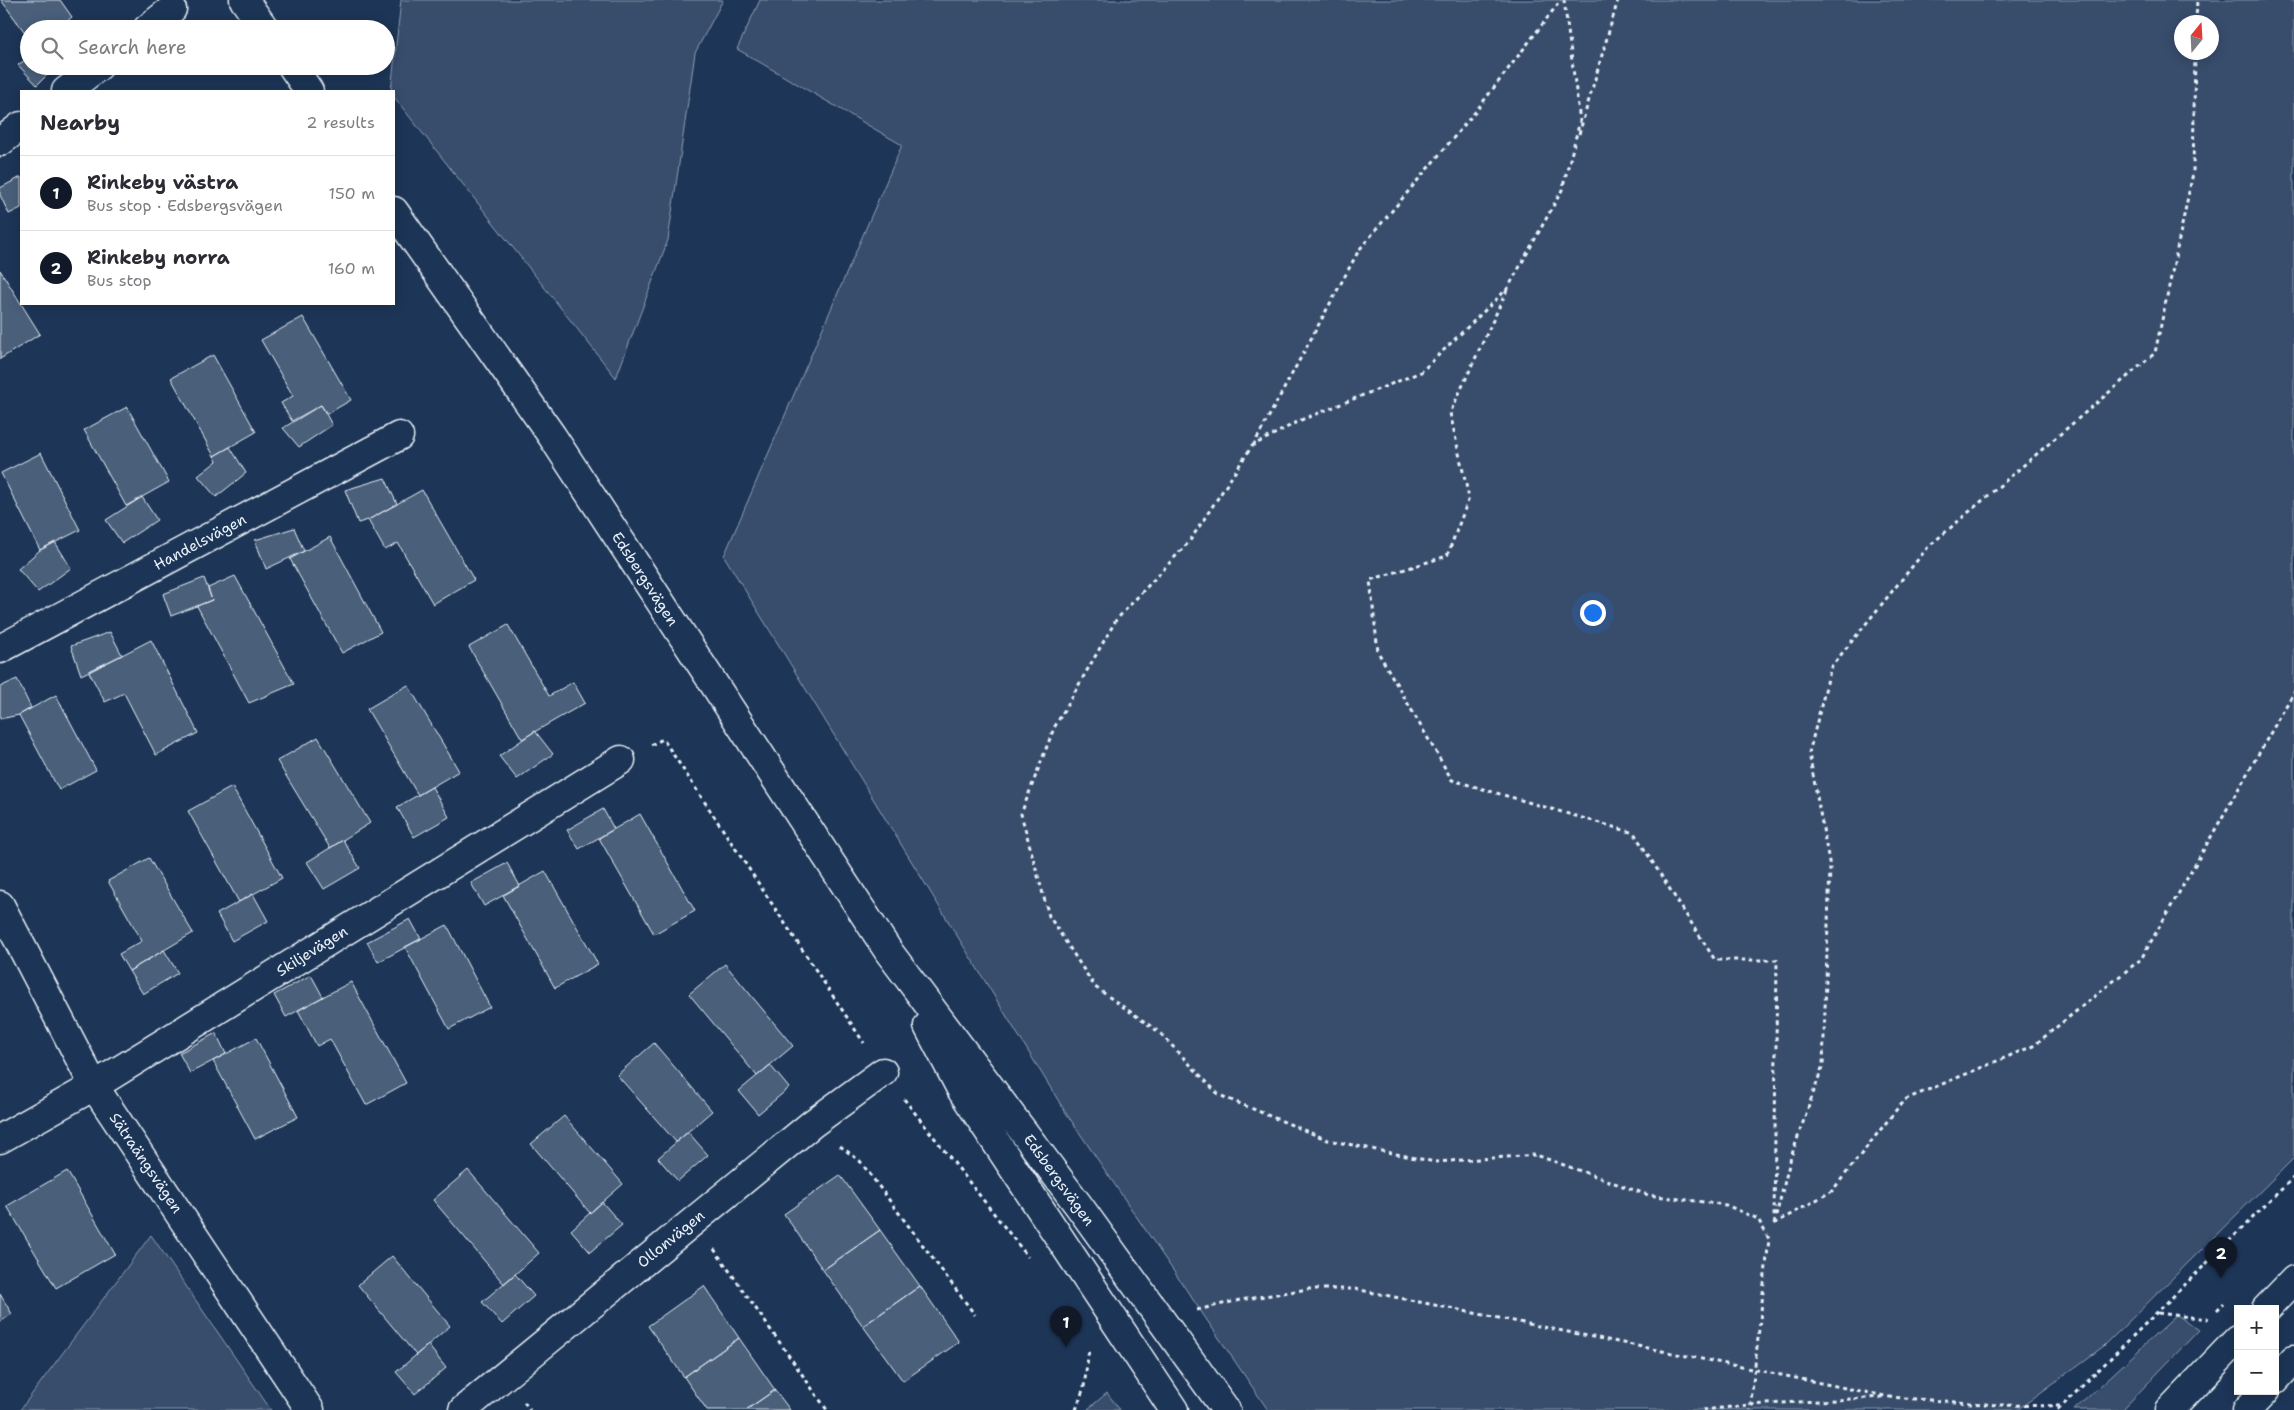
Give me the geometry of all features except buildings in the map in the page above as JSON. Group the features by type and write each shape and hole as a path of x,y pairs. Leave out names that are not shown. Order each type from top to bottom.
{"street":[{"path":"244,0 258,20"},
{"path":"158,20 172,9"},
{"path":"67,90 87,75"},
{"path":"298,75 308,90"},
{"path":"0,142 20,127"},
{"name":"Edsbergsvägen","path":"395,212 552,436 889,952 1079,1206 1226,1410"},
{"name":"Handelsvägen","path":"0,648 399,436"},
{"name":"Skiljevägen","path":"0,1139 94,1086 621,760"},
{"name":"Sätraängsvägen","path":"0,905 94,1086 310,1410"},
{"name":"Edsbergsvägen","path":"889,952 962,1091 1174,1410"},
{"name":"Ollonvägen","path":"463,1410 812,1124 883,1072"},
{"path":"2270,1305 2294,1280"},
{"path":"2170,1410 2234,1343"},
{"path":"2279,1376 2294,1359"},
{"path":"2248,1410 2261,1395"}],"path":[{"path":"1562,0 1580,121 1562,190"},
{"path":"1562,0 1476,111 1359,250 1252,446 1190,542 1116,620 1054,728 1021,814 1049,916 1095,987 1159,1032 1219,1095 1328,1140 1435,1162 1536,1155 1648,1195 1726,1205 1758,1219 1769,1239 1750,1410"},
{"path":"1618,0 1562,190 1508,288 1450,413 1469,498 1447,556 1370,580 1378,652 1452,780 1634,833 1715,960 1777,960 1774,1224"},
{"path":"2196,0 2196,15"},
{"path":"1774,1224 1791,1157 1823,1065 1830,867 1809,754 1831,667 1928,547 2155,353 2193,173 2196,60"},
{"path":"1252,446 1301,420 1420,372 1508,288"},
{"path":"1774,1224 1832,1191 1904,1100 2033,1046 2141,959 2294,692"},
{"path":"621,760 663,738 883,1072 1030,1259"},
{"path":"812,1124 860,1161 975,1315"},
{"path":"2058,1410 2294,1177"},
{"path":"694,1221 827,1410"},
{"path":"1161,1321 1181,1314 1240,1300 1308,1289 1355,1289 1890,1397 1997,1405 2063,1406"},
{"path":"2158,1313 2207,1319 2224,1304"},
{"path":"1076,1410 1084,1387 1089,1349"},
{"path":"1703,1410 1750,1405 1890,1397"}],"shaded area":[{"path":"401,0 723,0 695,53 668,240 616,378 395,98 395,90 391,90 393,75 395,75 395,55"},
{"path":"760,0 2294,0 2294,1158 2104,1346 2017,1410 1268,1410 1066,1113 724,556 902,145 737,49"},
{"path":"151,1235 271,1410 20,1410"},
{"path":"2177,1315 2199,1330 2122,1410 2074,1410"},
{"path":"1107,1393 1120,1410 1087,1410 1088,1409"}],"place":[{"name":"Rinkeby norra","path":"2221,1278"},
{"name":"Rinkeby västra","path":"1066,1347"}]}
